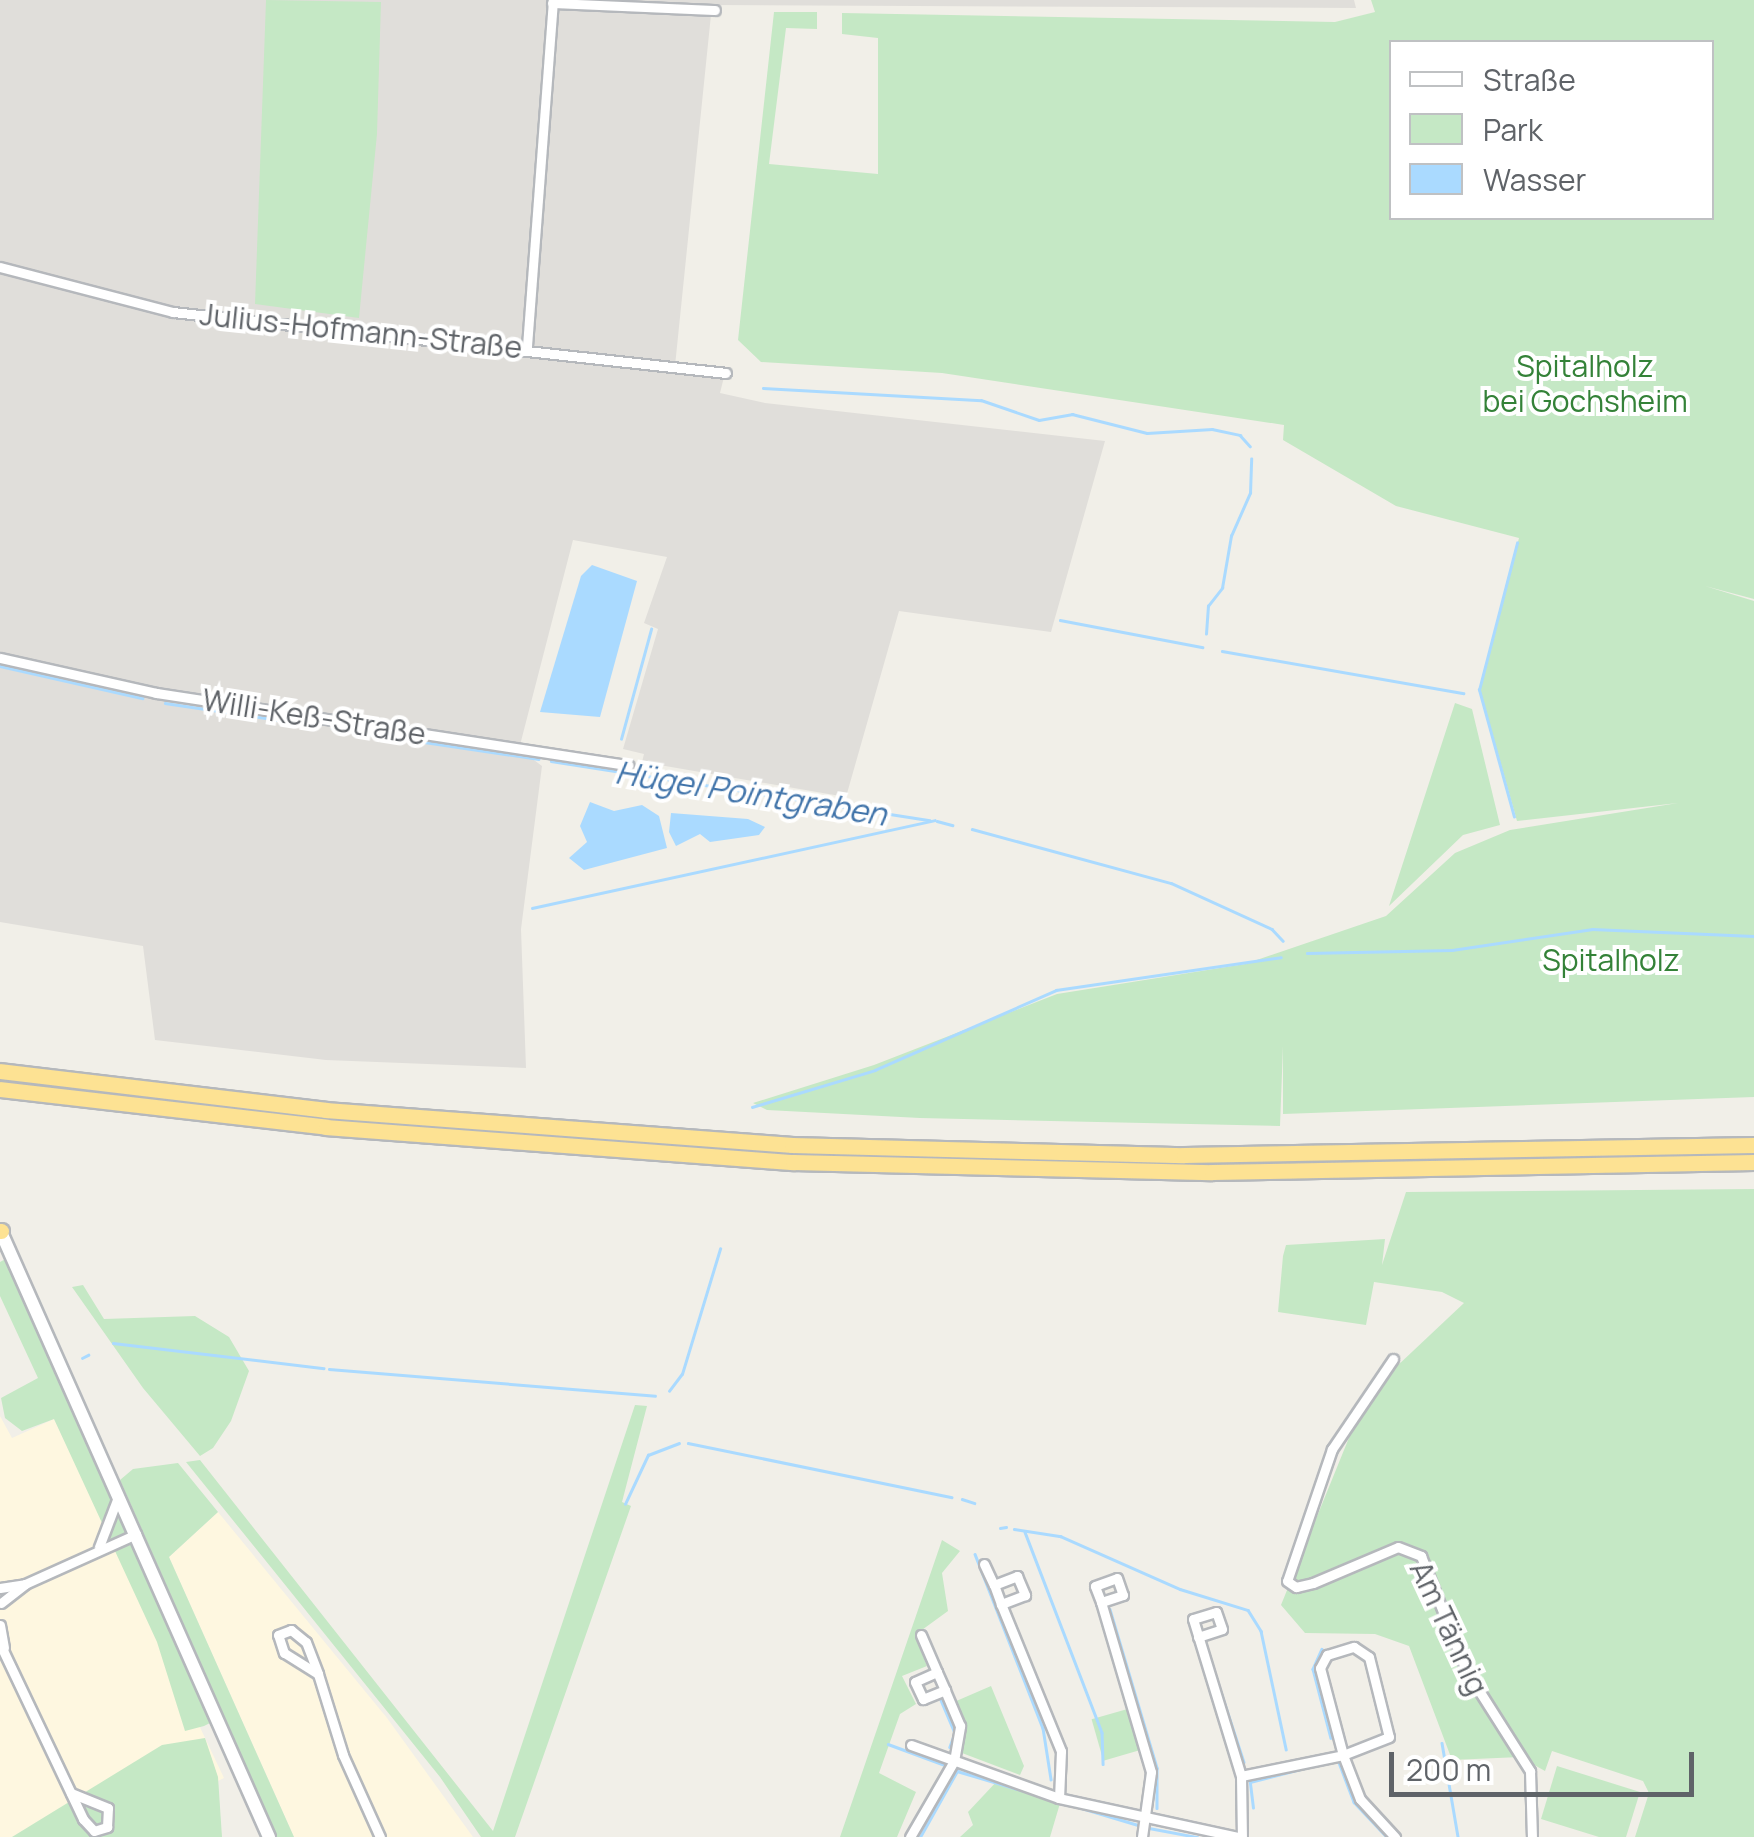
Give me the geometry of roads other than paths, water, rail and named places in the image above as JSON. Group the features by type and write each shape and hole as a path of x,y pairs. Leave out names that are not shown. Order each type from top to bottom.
{"highway":[{"path":"0,1071 326,1110 792,1145 1274,1155 1754,1145"},
{"path":"0,1089 326,1127 792,1162 1212,1172 1754,1162"}],"main road":[{"path":"0,1230 269,1837"}],"street":[{"path":"527,346 553,1 715,10"},
{"name":"Julius-Hofmann-Straße","path":"0,267 173,312 527,346 726,373"},
{"name":"Willi-Keß-Straße","path":"0,658 156,692 629,766"},
{"name":"Am Tännig","path":"1393,1358 1332,1449 1287,1580 1296,1587 1313,1583 1398,1547 1421,1556 1466,1670 1530,1772 1532,1837"},
{"path":"96,1550 109,1534 118,1494"},
{"path":"0,1602 26,1584 136,1534"},
{"path":"984,1564 1061,1751 1059,1798"},
{"path":"994,1586 1017,1576 1024,1595 1001,1604"},
{"path":"0,1588 26,1584"},
{"path":"1101,1602 1151,1772 1142,1837"},
{"path":"0,1625 2,1646 88,1827 106,1827 108,1808 72,1793"},
{"path":"318,1674 284,1653 278,1636 298,1632 318,1674 343,1755 380,1837"},
{"path":"910,1837 954,1761 960,1726 921,1635"},
{"path":"911,1745 1059,1798 1240,1837 1241,1776 1198,1637"},
{"path":"1241,1776 1343,1755 1389,1737 1369,1657 1354,1647 1327,1656 1320,1668 1343,1755 1360,1799 1396,1837"},
{"path":"937,1672 915,1682 923,1700 945,1690"}],"water":[{"path":"592,565 637,581 600,717 540,712 581,576"},
{"path":"590,802 614,811 642,805 659,816 667,848 584,870 569,858 587,842 580,826"},
{"path":"671,813 748,819 765,827 759,835 710,842 700,834 676,846 669,832"}],"waterway":[{"path":"763,388 981,400 1039,420 1072,414 1147,433 1212,429 1240,435 1250,446"},
{"path":"1206,634 1208,606 1222,588 1231,536 1250,493 1251,459"},
{"path":"1514,817 1479,690 1517,543"},
{"path":"1060,620 1202,647"},
{"path":"621,739 651,629"},
{"path":"1222,651 1463,693"},
{"name":"Hügel Pointgraben","path":"0,666 142,698"},
{"name":"Hügel Pointgraben","path":"165,703 305,724"},
{"name":"Hügel Pointgraben","path":"332,728 382,735"},
{"name":"Hügel Pointgraben","path":"404,739 539,759"},
{"name":"Hügel Pointgraben","path":"551,761 929,820"},
{"path":"532,908 934,820"},
{"name":"Hügel Pointgraben","path":"937,821 952,825"},
{"name":"Hügel Pointgraben","path":"972,829 1171,883 1272,929 1283,941"},
{"name":"Hügel Pointgraben","path":"1307,953 1452,950 1592,929 1754,936"},
{"path":"752,1107 875,1070 1056,990 1281,957"},
{"path":"669,1391 682,1374 720,1249"},
{"path":"113,1343 324,1368"},
{"path":"82,1358 88,1355"},
{"path":"329,1369 655,1396"},
{"path":"625,1504 648,1455 679,1443"},
{"path":"688,1443 952,1497"},
{"path":"962,1499 974,1503"},
{"path":"1000,1528 1006,1527"},
{"path":"1014,1529 1060,1536 1180,1589 1248,1610 1261,1631 1286,1749"},
{"path":"1025,1532 1102,1733 1103,1764"},
{"path":"975,1554 1043,1728 1051,1779"},
{"path":"1110,1609 1157,1768 1157,1808"},
{"path":"1206,1646 1244,1762"},
{"path":"1322,1649 1313,1669 1331,1738"},
{"path":"941,1700 955,1733 950,1747"},
{"path":"1442,1743 1458,1837"},
{"path":"888,1744 942,1764"},
{"path":"1338,1760 1354,1802 1387,1837"},
{"path":"1253,1808 1250,1782 1320,1764"},
{"path":"920,1837 957,1771 1141,1826"},
{"path":"1149,1828 1197,1837"}],"park label":[{"name":"Spitalholz bei Gochsheim","path":"1585,383"},
{"name":"Spitalholz","path":"1611,960"}]}
